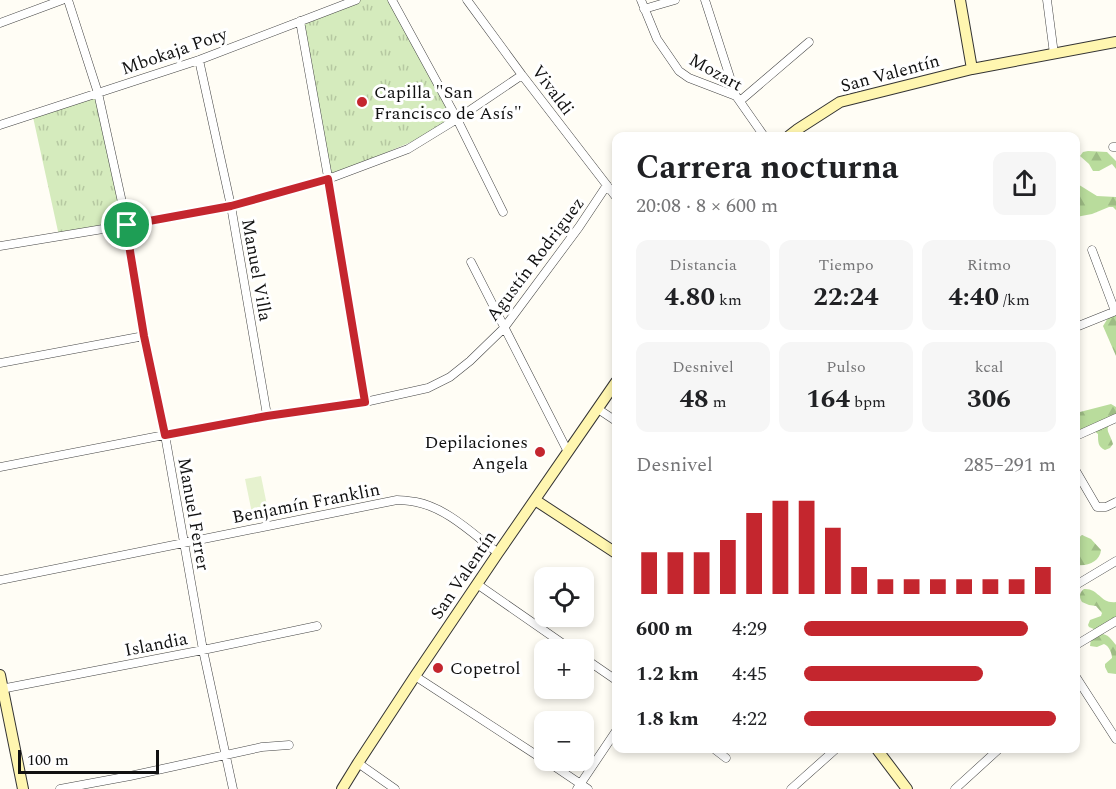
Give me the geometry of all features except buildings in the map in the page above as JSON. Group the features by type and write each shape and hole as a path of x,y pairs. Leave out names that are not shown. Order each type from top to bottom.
{"main road":[{"path":"960,0 972,69"},
{"name":"San Valentín","path":"794,132 840,102 972,69 1116,42"},
{"name":"San Valentín","path":"342,789 415,676 612,388"},
{"path":"535,500 612,550"},
{"path":"0,675 23,789"},
{"path":"880,753 907,789"}],"street":[{"path":"0,23 62,0"},
{"name":"Manuel Ferrer","path":"68,0 98,93 127,225 144,336 165,435 203,650 233,789"},
{"name":"Mbokaja Poty","path":"0,125 199,60 356,0"},
{"path":"392,0 457,119 503,212"},
{"name":"Vivaldi","path":"467,0 612,192"},
{"name":"Mozart","path":"641,0 657,39 679,71 689,78 738,99 761,132"},
{"path":"644,9 675,0"},
{"path":"705,0 738,99 809,42"},
{"path":"1047,0 1054,54"},
{"path":"300,21 365,402"},
{"name":"Manuel Villa","path":"199,60 231,206 267,416"},
{"path":"0,246 231,206 328,179 408,149 522,75"},
{"name":"Agustín Rodriguez","path":"0,467 267,416 365,402 428,387 450,377 504,328 579,227 607,185"},
{"path":"1080,325 1115,311 1092,250"},
{"path":"471,262 568,452"},
{"path":"0,363 144,336"},
{"path":"598,409 612,418"},
{"path":"1080,434 1116,418"},
{"path":"1080,478 1097,507 1106,507 1116,502"},
{"name":"Benjamín Franklin","path":"0,580 397,500 417,502 435,508 451,517 498,553"},
{"path":"1080,583 1116,561"},
{"path":"477,584 556,639"},
{"path":"1080,643 1116,621"},
{"name":"Islandia","path":"1,689 317,626"},
{"path":"594,665 612,678"},
{"path":"415,676 534,753"},
{"path":"1080,686 1116,739"},
{"path":"579,786 612,737"},
{"path":"60,789 262,747 289,745"},
{"path":"719,753 726,758"},
{"path":"791,789 831,753"},
{"path":"955,789 995,753"},
{"path":"357,763 395,789"},
{"path":"559,771 579,786 588,789"}],"green space":[{"path":"356,0 392,0 454,115 423,137 328,177 300,21"},
{"path":"98,93 127,225 59,236 33,117"},
{"path":"1083,152 1107,152 1116,161 1116,169 1112,164 1099,171 1093,171 1080,156"},
{"path":"1080,185 1097,196 1116,197 1116,210 1109,207 1080,216"},
{"path":"1116,312 1116,356 1103,326"},
{"path":"1111,404 1116,407 1116,420 1108,428 1113,444 1110,448 1105,450 1101,447 1098,434 1094,431 1080,438 1080,412"},
{"path":"261,476 269,515 253,518 245,479"},
{"path":"1082,535 1091,539 1101,550 1099,557 1086,565 1080,565 1080,537"},
{"path":"1084,589 1093,591 1106,601 1116,602 1116,625 1096,630 1089,627 1090,620 1101,616 1102,613 1096,606 1082,602 1080,595"},
{"path":"1099,634 1107,635 1116,645 1116,674 1108,673 1105,667 1105,664 1112,658 1107,646 1104,644 1097,647 1090,646 1091,639"}],"place":[{"name":"Capilla \"San Francisco de Asís\"","path":"362,102"},
{"name":"Depilaciones Angela","path":"540,452"},
{"name":"Copetrol","path":"438,668"}],"route":[{"path":"328,179 365,402 267,416 165,435 144,336 127,225 231,206 328,179"}]}
